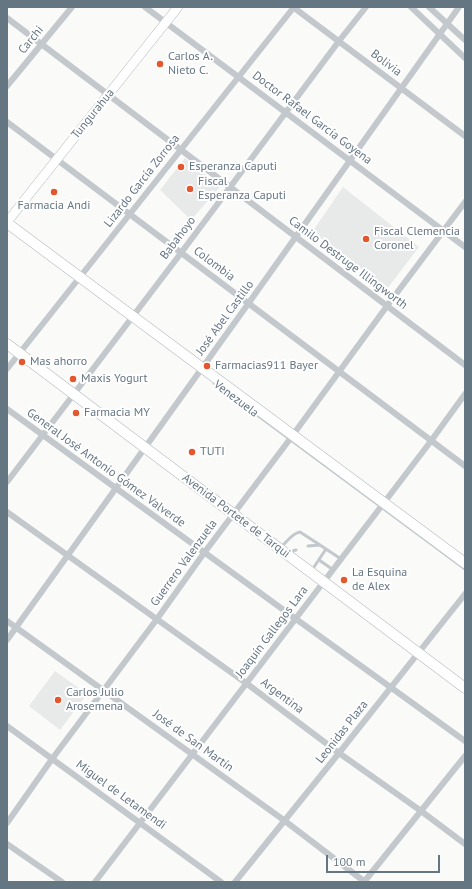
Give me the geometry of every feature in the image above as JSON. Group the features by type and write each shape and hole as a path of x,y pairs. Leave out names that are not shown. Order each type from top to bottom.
{"main road":[{"name":"Tungurahua","path":"7,222 178,7"},
{"name":"Venezuela","path":"7,222 78,280 382,505 465,563"},
{"name":"Avenida Portete de Tarqui","path":"7,344 233,514 287,551 311,572 465,688"}],"street":[{"name":"Carchi","path":"7,86 72,7"},
{"name":"Doctor Rafael García Goyena","path":"146,7 465,247"},
{"name":"Bolivia","path":"294,7 465,136"},
{"name":"Lizardo García Zorrosa","path":"7,369 294,7"},
{"name":"Babahoyo","path":"7,482 132,320 338,41 366,7"},
{"path":"411,7 465,58"},
{"path":"429,7 465,40"},
{"name":"José Abel Castillo","path":"7,640 145,447 202,372 295,237 459,7"},
{"name":"Camilo Destruge Illingworth","path":"7,18 465,366"},
{"name":"Colombia","path":"7,122 465,466"},
{"name":"Guerrero Valenzuela","path":"7,823 52,759 465,202"},
{"name":"Joaquín Gallegos Lara","path":"95,882 431,441 465,394"},
{"name":"General José Antonio Gómez Valverde","path":"7,409 204,553 465,740"},
{"name":"Argentina","path":"7,512 246,683 339,753 465,844"},
{"name":"Leonidas Plaza","path":"235,882 465,594"},
{"name":"José de San Martín","path":"7,621 284,821 364,882"},
{"name":"Miguel de Letamendi","path":"7,726 221,882"},
{"path":"364,882 465,756"},
{"path":"7,844 62,882"}],"lane":[{"path":"7,228 32,247"},
{"name":"Venezuela","path":"211,381 291,437"},
{"name":"Venezuela","path":"382,505 465,569"},
{"path":"287,551 293,534 300,532 341,559"},
{"path":"308,546 320,545"},
{"path":"311,572 326,549"},
{"path":"319,560 333,570"}],"shaded area":[{"name":"Fiscal Esperanza Caputi","path":"185,158 220,187 191,220 160,190"},
{"name":"Fiscal Clemencia Coronel","path":"343,187 419,247 387,289 312,232"},
{"name":"Carlos Julio Arosemena","path":"55,671 87,694 60,730 29,706"}],"place":[{"name":"Carlos A. Nieto C.","path":"160,64"},
{"name":"Esperanza Caputi","path":"181,167"},
{"name":"Fiscal Esperanza Caputi","path":"190,189"},
{"name":"Farmacia Andi","path":"54,192"},
{"name":"Fiscal Clemencia Coronel","path":"366,239"},
{"name":"Mas ahorro","path":"22,362"},
{"name":"Farmacias911 Bayer","path":"207,366"},
{"name":"Maxis Yogurt","path":"73,379"},
{"name":"Farmacia MY","path":"76,413"},
{"name":"TUTI","path":"192,452"},
{"name":"La Esquina de Alex","path":"344,580"},
{"name":"Carlos Julio Arosemena","path":"58,700"}]}
